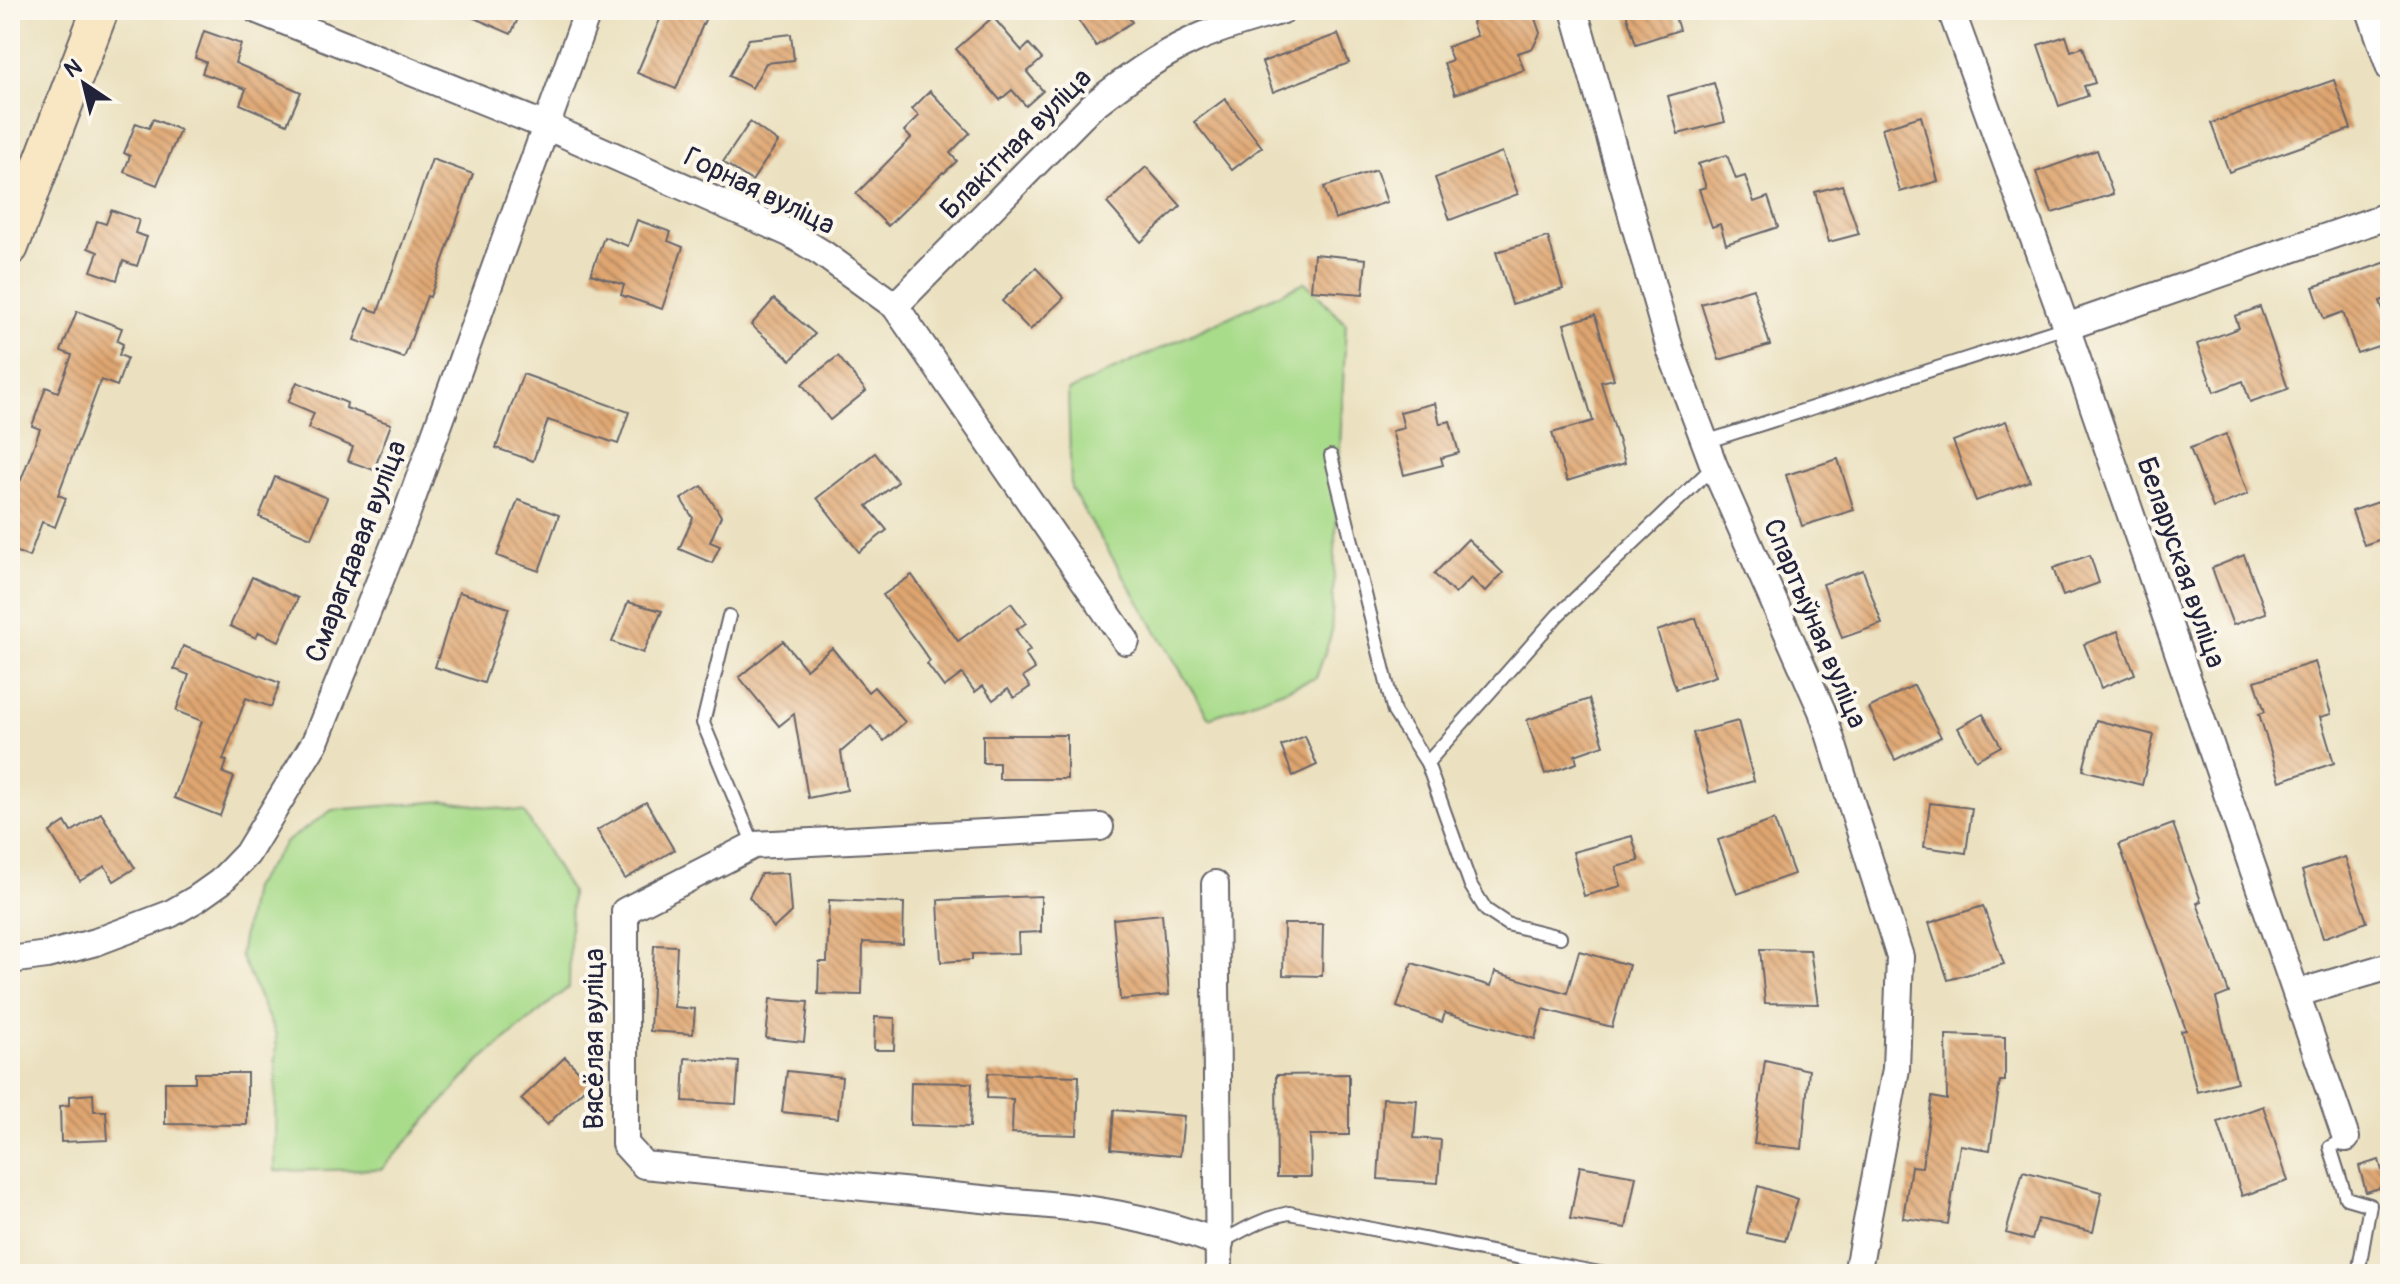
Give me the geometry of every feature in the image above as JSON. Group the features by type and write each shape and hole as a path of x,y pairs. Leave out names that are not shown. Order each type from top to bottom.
{"street":[{"path":"10,247 100,10"},
{"name":"Горная вуліца","path":"257,10 546,126 789,233 895,306 1126,641"},
{"name":"Смарагдавая вуліца","path":"10,960 47,955 96,942 170,914 220,882 247,854 315,742 405,518 588,10"},
{"name":"Блакітная вуліца","path":"895,306 1092,106 1126,79 1193,40 1283,10"},
{"name":"Спартыўная вуліца","path":"1574,10 1670,349 1710,454 1822,711 1900,957 1896,1069 1857,1274"},
{"name":"Беларуская вуліца","path":"1951,10 2066,327 2346,1138"},
{"path":"2370,10 2390,68"},
{"path":"2066,327 2390,215"},
{"name":"Вясёлая вуліца","path":"1100,827 754,845 625,911 625,1144 644,1165 1073,1206 1177,1227 1220,1243"},
{"path":"1215,884 1219,1274"},
{"path":"2298,993 2390,966"}],"lane":[{"path":"1427,763 1558,615 1710,454 2066,327"},
{"path":"1331,456 1394,712 1427,763 1471,886 1486,910 1507,924 1560,937"},
{"path":"729,616 703,723 754,845"},
{"path":"2346,1138 2330,1147 2346,1198 2370,1205 2358,1274"},
{"path":"1220,1243 1254,1223 1289,1213 1605,1274"}],"green space":[{"path":"1305,282 1346,324 1331,635 1316,678 1209,718 1071,489 1068,391"},
{"path":"446,801 524,812 571,892 569,987 481,1060 382,1169 275,1171 276,1035 240,955 252,888 286,842 332,810"}],"building":[{"path":"456,10 522,10 511,34"},
{"path":"664,10 709,10 676,89 637,73"},
{"path":"1086,10 1124,10 1132,22 1096,46 1076,17"},
{"path":"1478,10 1532,10 1540,33 1533,48 1518,53 1524,70 1455,94 1444,63 1452,60 1447,47 1477,36 1472,23"},
{"path":"1625,10 1673,10 1679,30 1636,44"},
{"path":"993,17 1022,51 1029,44 1042,59 1027,72 1043,91 1026,106 1012,90 1000,100 956,49"},
{"path":"204,31 241,44 235,63 301,92 287,124 240,104 246,89 202,73 206,62 195,58"},
{"path":"791,34 794,60 766,63 752,88 729,76 749,39"},
{"path":"1338,34 1349,63 1273,92 1262,62"},
{"path":"2066,36 2071,51 2083,47 2095,83 2084,86 2088,96 2059,106 2038,45"},
{"path":"2334,80 2351,129 2229,172 2211,123"},
{"path":"1714,83 1725,122 1678,134 1668,96"},
{"path":"930,91 970,133 950,153 957,161 888,226 856,194 911,138 904,131 919,116 912,109"},
{"path":"1225,99 1262,147 1232,170 1194,122"},
{"path":"1921,116 1938,181 1900,192 1882,128"},
{"path":"153,119 180,130 157,185 124,172 130,156 124,153 136,123 149,128"},
{"path":"750,122 778,142 752,181 723,162"},
{"path":"2097,150 2113,194 2052,213 2036,172"},
{"path":"1502,152 1518,194 1450,220 1435,178"},
{"path":"1727,155 1736,179 1745,176 1754,202 1768,197 1778,227 1726,244 1720,224 1712,227 1699,189 1706,187 1698,164"},
{"path":"432,159 473,174 430,297 427,296 404,358 354,340 366,308 378,312"},
{"path":"1146,167 1181,206 1141,242 1107,203"},
{"path":"1376,170 1387,202 1335,219 1324,187"},
{"path":"1842,185 1859,234 1829,242 1815,192"},
{"path":"111,210 139,220 135,233 147,237 137,266 123,261 117,280 91,271 98,252 88,248 97,221 106,224"},
{"path":"637,220 671,232 668,241 683,247 662,309 621,295 624,285 591,274 604,237 628,246"},
{"path":"1548,237 1563,289 1512,304 1496,252"},
{"path":"1314,254 1366,259 1363,294 1311,290"},
{"path":"2390,261 2390,297 2380,301 2390,342 2357,353 2343,312 2324,319 2313,287"},
{"path":"1036,268 1064,298 1030,330 1002,301"},
{"path":"1753,288 1770,345 1719,360 1701,304"},
{"path":"774,299 815,334 791,360 751,325"},
{"path":"2260,307 2288,389 2250,402 2243,381 2214,392 2197,344 2239,328 2235,316"},
{"path":"77,311 122,328 117,341 123,344 119,355 127,358 117,386 101,380 58,495 66,498 55,527 42,522 29,557 10,549 10,476 21,480 40,429 32,426 46,387 58,392 72,355 61,351"},
{"path":"1595,315 1614,379 1601,382 1625,463 1567,481 1552,433 1593,421 1564,324"},
{"path":"838,356 866,391 830,420 802,384"},
{"path":"523,374 629,412 618,444 548,420 533,461 496,448"},
{"path":"297,382 347,403 346,408 391,424 374,470 348,461 353,447 308,428 314,413 288,402"},
{"path":"1435,403 1440,424 1450,421 1459,453 1441,458 1443,465 1404,475 1392,431 1404,428 1400,412"},
{"path":"2006,421 2030,481 1976,501 1953,441"},
{"path":"2226,434 2248,494 2213,508 2190,448"},
{"path":"875,453 898,482 867,506 887,530 859,552 817,498"},
{"path":"1838,459 1854,510 1802,526 1786,475"},
{"path":"275,477 327,498 311,538 259,517"},
{"path":"702,486 721,516 710,542 720,546 712,563 679,549 693,518 681,499"},
{"path":"2390,498 2390,536 2364,545 2352,511"},
{"path":"518,500 559,515 539,571 497,556"},
{"path":"1468,539 1503,573 1485,592 1471,578 1455,594 1434,574"},
{"path":"2090,555 2099,583 2063,596 2053,568"},
{"path":"2244,555 2266,613 2233,625 2212,568"},
{"path":"1863,570 1882,624 1842,638 1823,584"},
{"path":"912,575 958,641 1011,603 1026,623 1016,630 1030,650 1025,654 1035,669 1023,677 1030,687 1014,698 1008,689 993,700 983,686 975,692 962,674 944,687 927,664 930,661 883,595"},
{"path":"252,577 298,598 279,641 259,632 256,638 230,626"},
{"path":"459,592 509,608 484,683 435,667"},
{"path":"628,602 662,611 643,653 612,642"},
{"path":"1696,618 1716,676 1676,689 1657,631"},
{"path":"2118,631 2135,674 2101,688 2084,644"},
{"path":"783,641 806,669 832,648 868,692 874,687 905,722 884,741 871,726 841,752 847,790 808,798 794,714 779,726 739,677"},
{"path":"183,646 280,683 271,707 246,698 223,760 227,761 223,773 234,777 220,816 174,798 202,721 176,711 189,675 174,669"},
{"path":"2315,662 2331,714 2320,717 2334,763 2280,781 2259,714 2265,712 2255,681"},
{"path":"1914,685 1941,737 1895,760 1869,708"},
{"path":"1589,699 1604,745 1575,755 1577,763 1545,774 1527,720"},
{"path":"1983,714 2001,746 1976,760 1958,728"},
{"path":"2096,720 2154,735 2142,785 2083,770"},
{"path":"1738,721 1754,781 1709,793 1693,733"},
{"path":"983,735 1067,735 1067,779 999,779 999,763 983,763"},
{"path":"1305,736 1317,765 1293,776 1281,746"},
{"path":"646,802 674,850 625,879 597,830"},
{"path":"1930,803 1972,808 1966,853 1924,847"},
{"path":"101,813 135,868 114,881 105,866 80,881 50,832 65,822 71,832"},
{"path":"1774,820 1794,874 1737,894 1718,840"},
{"path":"2173,824 2229,993 2216,998 2237,1082 2197,1092 2181,1031 2186,1030 2119,844"},
{"path":"1632,836 1639,861 1616,867 1621,886 1584,896 1573,852"},
{"path":"2345,857 2367,922 2323,938 2302,871"},
{"path":"788,873 791,912 774,928 749,897 761,874"},
{"path":"1041,896 1041,932 1018,933 1019,953 972,954 972,960 941,962 938,900"},
{"path":"829,900 904,903 903,944 863,942 862,995 818,994 819,962 827,962"},
{"path":"1983,906 2004,964 1948,980 1929,923"},
{"path":"1162,914 1169,995 1120,1000 1113,919"},
{"path":"1284,924 1323,924 1322,976 1283,975"},
{"path":"654,945 677,946 674,1007 695,1009 693,1034 650,1031"},
{"path":"1760,949 1810,950 1818,1004 1765,1003"},
{"path":"1579,951 1629,965 1612,1027 1543,1009 1535,1039 1445,1013 1442,1022 1397,1007 1412,963 1491,986 1495,972 1567,993"},
{"path":"770,999 808,1002 804,1042 766,1038"},
{"path":"875,1017 895,1018 894,1050 874,1050"},
{"path":"1946,1035 2005,1037 2005,1081 2000,1081 1990,1150 1960,1145 1948,1224 1903,1218 1911,1166 1922,1167 1932,1097 1947,1100"},
{"path":"565,1057 590,1083 547,1125 521,1099"},
{"path":"685,1058 739,1062 736,1104 683,1101"},
{"path":"1765,1060 1809,1070 1802,1149 1754,1144"},
{"path":"787,1071 842,1077 838,1118 782,1112"},
{"path":"195,1073 247,1073 247,1125 165,1124 165,1082 195,1082"},
{"path":"988,1073 1079,1076 1077,1135 1012,1133 1013,1099 987,1098"},
{"path":"1349,1074 1349,1135 1310,1135 1311,1177 1277,1177 1276,1075"},
{"path":"911,1082 972,1083 970,1127 910,1125"},
{"path":"93,1094 94,1111 106,1111 108,1140 61,1142 60,1106 69,1105 69,1096"},
{"path":"1383,1098 1417,1100 1414,1138 1441,1140 1438,1183 1378,1179"},
{"path":"2263,1106 2288,1181 2242,1196 2218,1122"},
{"path":"1114,1110 1184,1116 1180,1156 1111,1149"},
{"path":"2379,1160 2386,1186 2366,1192 2359,1166"},
{"path":"1580,1166 1636,1176 1626,1228 1570,1219"},
{"path":"2023,1171 2102,1192 2093,1232 2038,1219 2032,1240 2006,1233"},
{"path":"1758,1186 1798,1199 1785,1241 1747,1233"}]}
